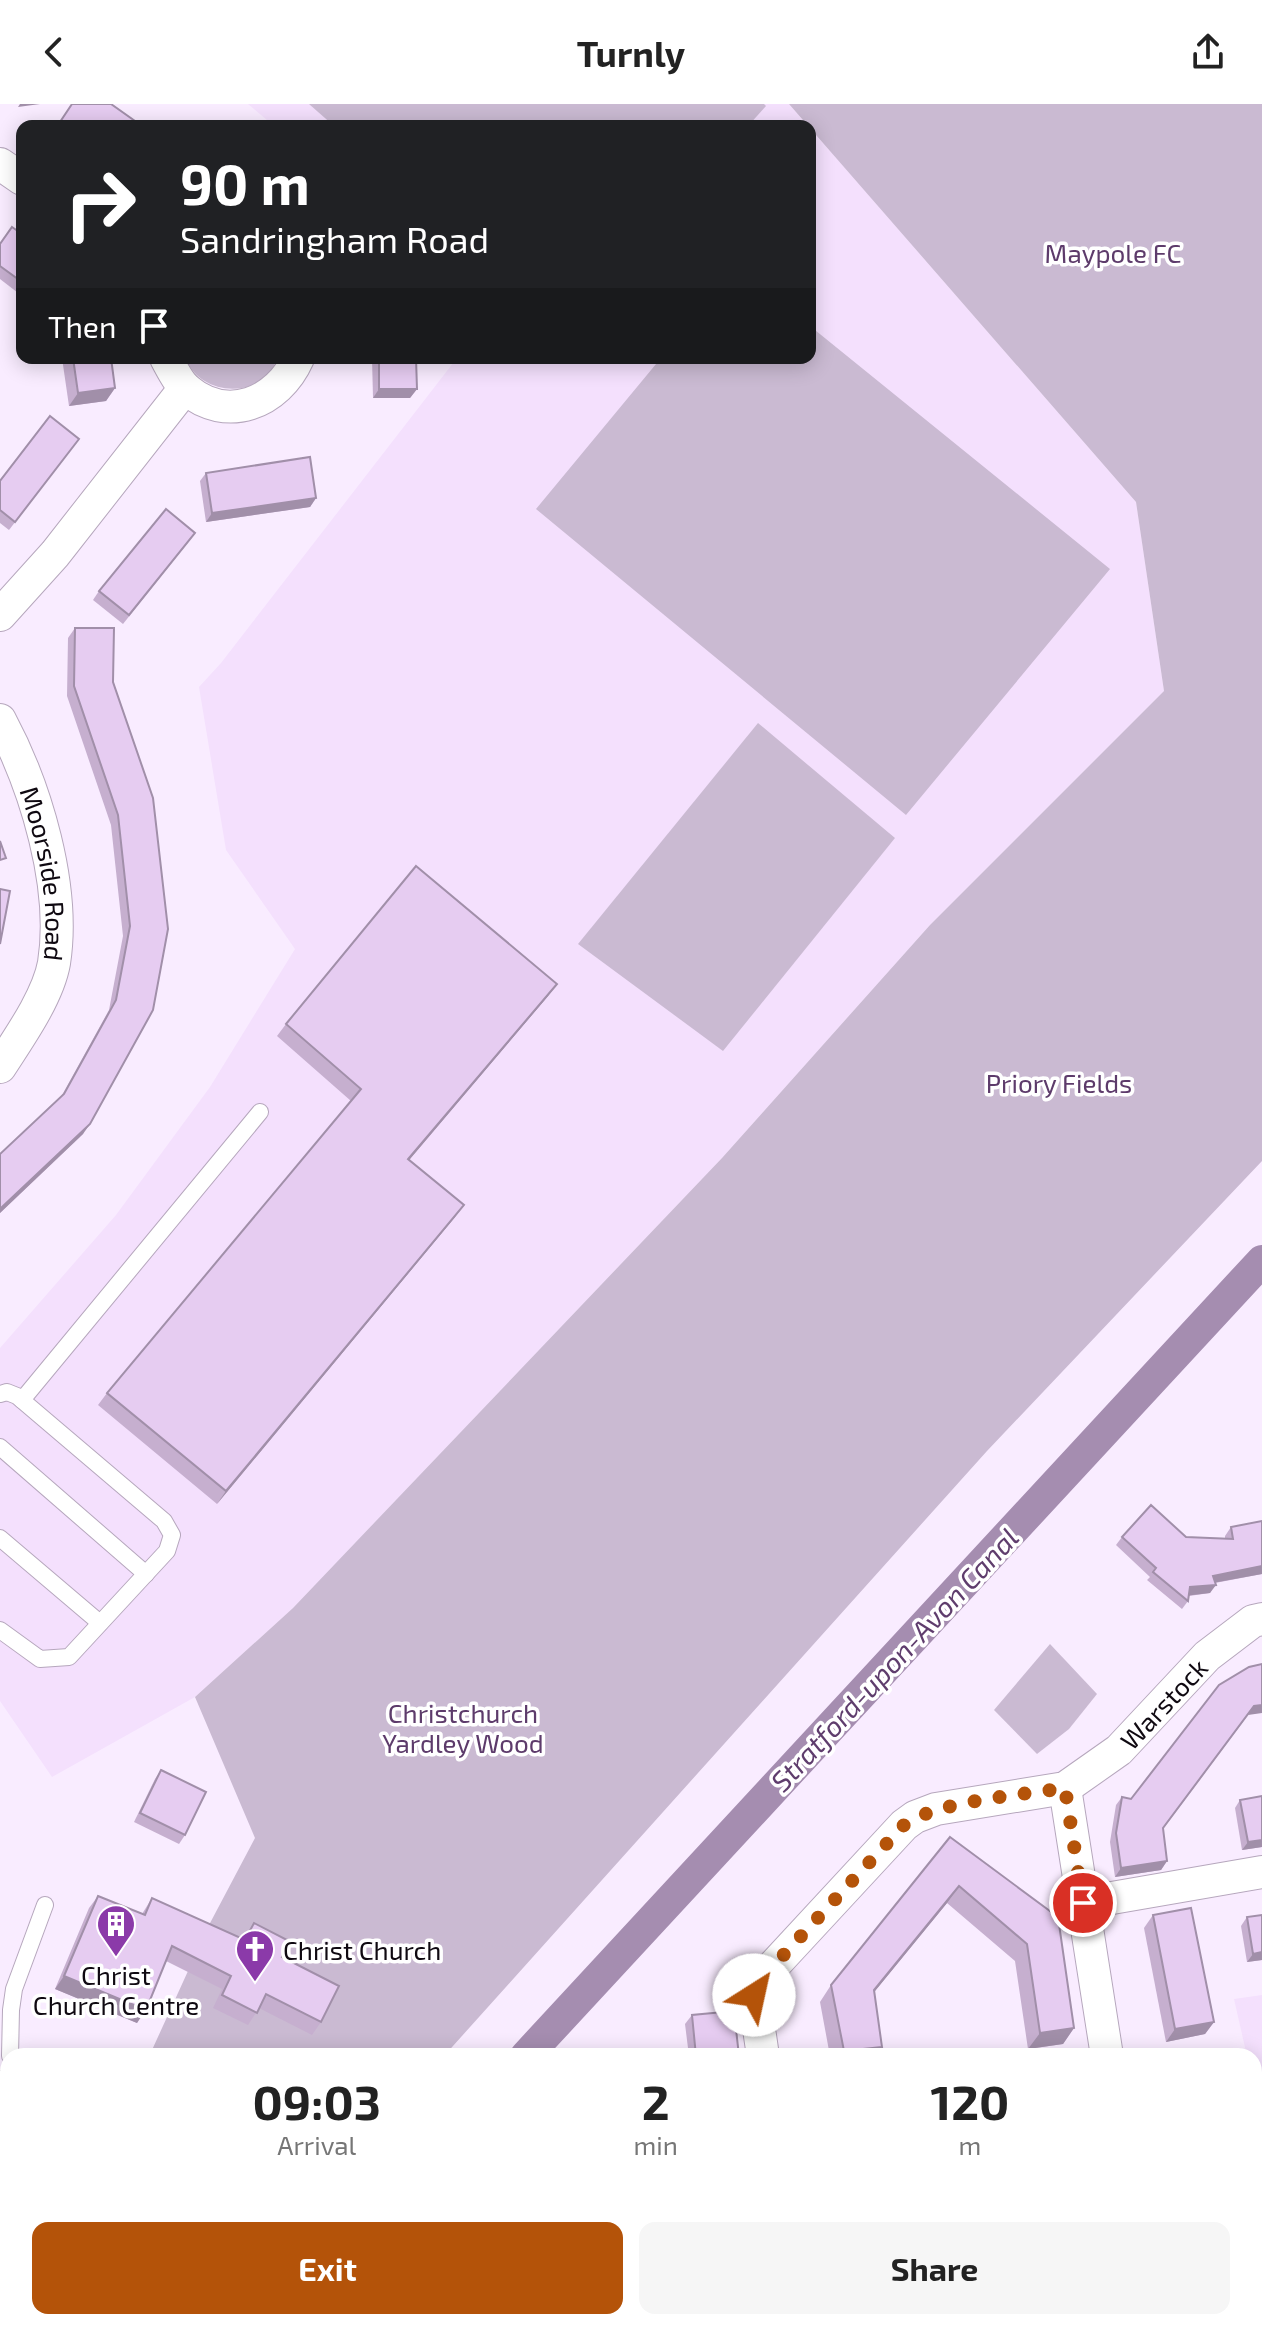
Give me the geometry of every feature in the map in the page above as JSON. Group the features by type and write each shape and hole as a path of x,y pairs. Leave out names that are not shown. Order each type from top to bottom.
{"street":[{"path":"170,364 185,388 211,403 239,406 268,397 289,377 295,364"},
{"path":"0,615 55,554 185,388"},
{"name":"Moorside Road","path":"0,720 13,744 44,830 57,913 54,966 31,1019 0,1067"},
{"name":"Warstock","path":"1065,1788 1119,1750 1207,1656 1253,1621 1262,1619"},
{"path":"762,2048 754,1995 765,1975 904,1825 936,1809 1065,1788 1106,2048"},
{"path":"1083,1903 1262,1872"}],"lane":[{"path":"22,1400 260,1112"},
{"path":"0,1394 7,1392 22,1400 164,1521 172,1535 167,1551 69,1657 40,1659 0,1630"},
{"path":"0,1447 146,1574"},
{"path":"0,1538 100,1623"},
{"path":"10,2048 14,1989 45,1905"}],"shaded area":[{"path":"248,104 789,104 803,120 267,120"},
{"path":"816,135 1136,502 1164,691 930,925 722,1158 293,1608 195,1697 52,1777 0,1701 0,1348 116,1215 210,1087 295,949 226,850 199,687 221,663 452,364 816,364"},
{"path":"1262,1995 1262,2048 1245,2048 1234,1999"}],"green space":[{"path":"309,104 766,106 753,120 327,120"},
{"path":"789,104 1262,104 1262,1161 987,1451 451,2048 153,2048 209,1925 255,1838 195,1697 293,1608 722,1158 930,925 1164,691 1136,502 816,135 816,120 803,120"},
{"path":"816,331 1110,569 906,815 536,509 656,364 816,364"},
{"path":"189,364 275,364 258,382 235,389 211,384"},
{"path":"758,723 895,838 723,1051 578,944"},
{"path":"1050,1644 1097,1694 1069,1729 1037,1754 994,1710"}],"building":[{"path":"72,104 111,104 134,120 61,120"},
{"path":"12,227 16,230 16,278 0,266 0,244"},
{"path":"74,364 112,364 115,388 78,393"},
{"path":"379,364 416,364 417,389 379,389"},
{"path":"50,416 79,439 15,522 0,510 0,481"},
{"path":"310,457 316,498 212,513 206,473"},
{"path":"166,509 195,533 129,615 99,591"},
{"path":"75,628 114,628 113,682 153,798 168,929 153,1010 90,1124 0,1209 0,1154 64,1094 116,1000 130,926 118,815 74,686"},
{"path":"0,841 6,858 0,860"},
{"path":"416,866 557,984 408,1159 464,1205 226,1491 107,1393 361,1089 286,1024"},
{"path":"0,889 10,891 0,944"},
{"path":"1151,1505 1186,1537 1233,1539 1231,1527 1262,1521 1262,1566 1213,1576 1216,1585 1190,1587 1188,1601 1153,1572 1156,1568 1122,1537"},
{"path":"1262,1664 1262,1705 1254,1706 1163,1828 1167,1861 1121,1868 1116,1833 1122,1797 1131,1799 1219,1685 1249,1667"},
{"path":"161,1770 206,1792 185,1835 140,1813"},
{"path":"1262,1796 1262,1840 1248,1842 1240,1800"},
{"path":"950,1837 1058,1917 1074,2028 1040,2033 1027,1944 959,1886 874,1990 882,2047 843,2048 831,1985"},
{"path":"98,1896 145,1915 152,1898 245,1940 254,1923 289,1941 282,1957 339,1986 321,2022 266,1994 257,2013 222,1995 231,1976 172,1946 146,2010 64,1976"},
{"path":"1191,1908 1214,2022 1175,2029 1153,1915"},
{"path":"1262,1915 1262,1952 1253,1954 1247,1917"},
{"path":"734,2011 738,2048 695,2048 692,2015"}],"waterway":[{"name":"Stratford-upon-Avon Canal","path":"533,2048 1262,1261"}],"place":[{"name":"Christ Church Centre","path":"116,1958"},
{"name":"Christ Church","path":"255,1983"}],"route":[{"path":"754,1995 765,1975 904,1825 936,1809 1065,1788 1083,1903"}],"park label":[{"name":"Maypole FC","path":"1113,252"},
{"name":"Priory Fields","path":"1059,1082"},
{"name":"Christchurch Yardley Wood","path":"463,1727"}]}
